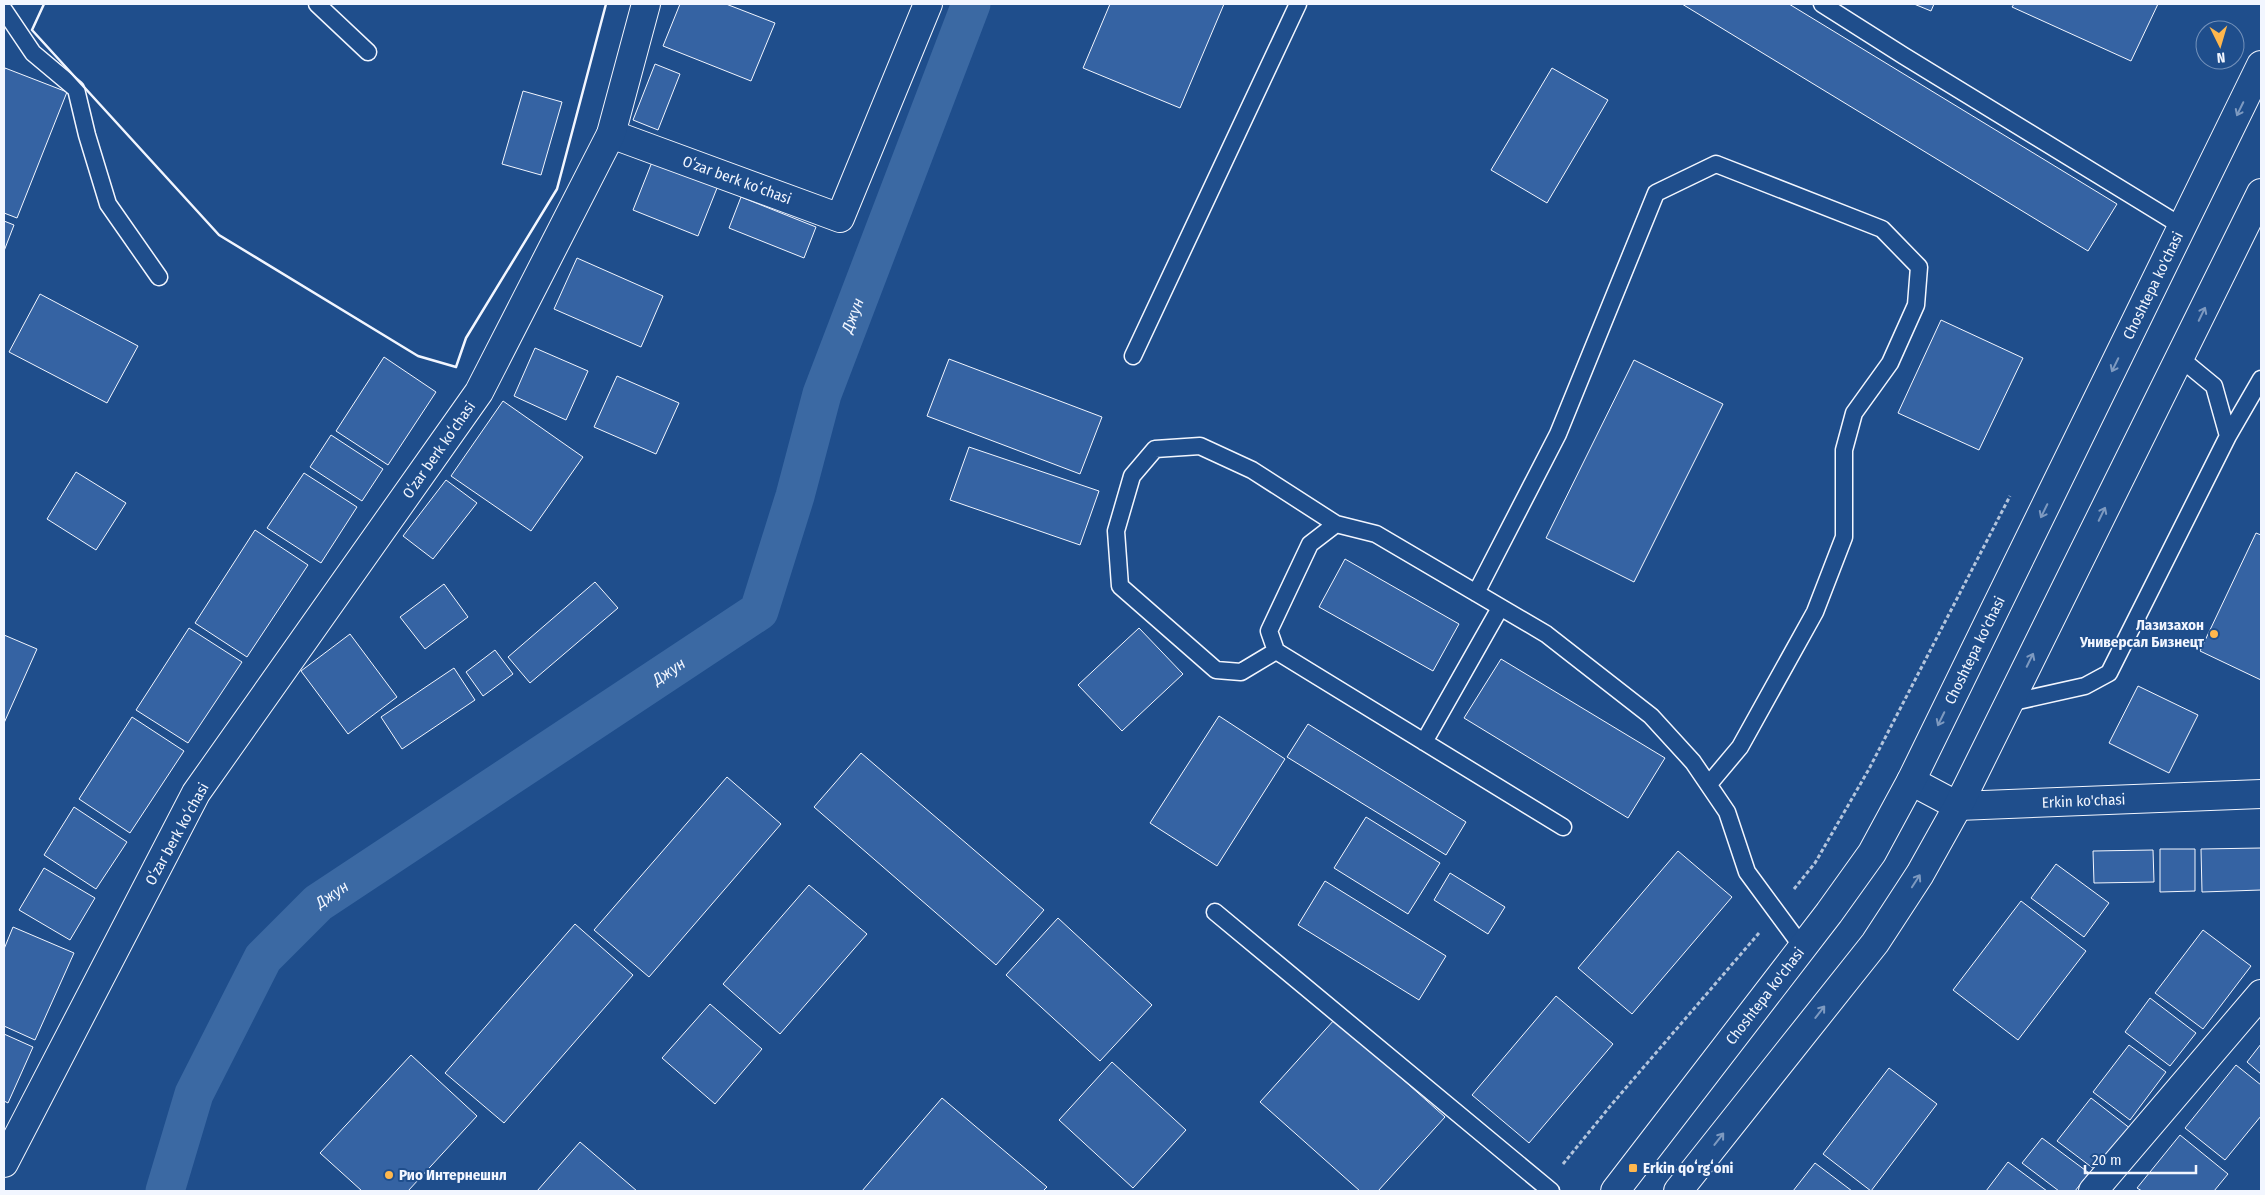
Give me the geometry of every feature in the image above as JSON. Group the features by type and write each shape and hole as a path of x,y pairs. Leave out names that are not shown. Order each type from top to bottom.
{"main road":[{"path":"611,134 646,4"},
{"name":"Oʻzar berk koʻchasi","path":"4,1162 196,794 479,392 611,134 840,218 928,4"},
{"name":"Choshtepa ko'chasi","path":"1615,1191 1803,948 1872,853 1911,781 2261,65"},
{"path":"1678,1191 1875,943 1920,874 1958,806 2261,193"},
{"path":"1911,781 1958,806"},
{"name":"Erkin ko'chasi","path":"1958,806 2261,794"},
{"path":"2093,1191 2261,994"}],"lane":[{"path":"317,4 368,52"},
{"path":"1133,356 1298,4"},
{"path":"1822,4 2183,227"},
{"path":"4,10 33,53 76,89 87,135 108,204 159,277"},
{"path":"1476,593 1558,434 1656,193 1716,164 1882,229 1919,267 1916,305 1890,363 1854,413 1844,450 1844,537 1816,612 1740,747 1709,784"},
{"path":"2180,358 2214,386 2228,436"},
{"path":"2009,704 2085,686 2109,673 2228,436 2261,379"},
{"path":"1276,651 1241,672 1216,670 1120,586 1116,531 1132,476 1155,449 1200,446 1252,470 1336,524 1376,534 1546,634 1650,716 1693,762 1728,812 1747,872 1803,948"},
{"path":"1336,524 1310,544 1269,631 1276,651 1563,827"},
{"path":"1424,742 1500,608"},
{"path":"1215,912 1548,1189"}],"path":[{"path":"1548,1189 1612,1104 1776,912 1815,863 1869,769 2014,488"}],"building":[{"path":"680,4 726,4 775,23 751,81 663,46"},
{"path":"1110,4 1224,4 1180,108 1083,68"},
{"path":"1682,4 1789,4 2117,204 2088,251"},
{"path":"1914,4 1934,4 1931,11"},
{"path":"2014,4 2158,4 2131,61 2012,7"},
{"path":"655,64 680,74 658,130 633,120"},
{"path":"5,68 67,92 17,218 4,213"},
{"path":"1552,68 1608,100 1547,203 1491,170"},
{"path":"523,91 562,102 541,175 502,164"},
{"path":"654,157 719,183 698,236 633,210"},
{"path":"741,197 816,227 804,258 729,228"},
{"path":"4,221 14,225 4,251"},
{"path":"577,258 663,296 641,347 554,309"},
{"path":"40,294 138,346 107,403 9,352"},
{"path":"1941,320 2023,358 1979,450 1898,413"},
{"path":"535,348 588,371 566,420 514,396"},
{"path":"384,357 436,392 388,465 336,431"},
{"path":"949,359 1102,417 1080,474 927,416"},
{"path":"1634,360 1723,404 1634,582 1546,538"},
{"path":"617,376 679,403 656,454 594,427"},
{"path":"503,401 583,457 531,531 451,476"},
{"path":"331,435 383,469 362,501 310,467"},
{"path":"969,447 1099,491 1080,545 950,500"},
{"path":"76,472 126,503 96,550 47,519"},
{"path":"304,473 357,507 321,563 267,528"},
{"path":"446,480 477,503 433,559 403,536"},
{"path":"255,530 308,565 247,657 195,623"},
{"path":"2256,533 2261,535 2261,680 2200,651"},
{"path":"1345,559 1459,624 1433,671 1319,607"},
{"path":"595,582 618,608 530,683 508,657"},
{"path":"444,584 468,617 425,649 400,617"},
{"path":"189,628 242,662 188,743 136,710"},
{"path":"1139,628 1183,674 1122,731 1078,685"},
{"path":"350,634 397,697 348,734 301,671"},
{"path":"4,635 37,649 4,723"},
{"path":"495,650 513,674 483,696 466,672"},
{"path":"1501,659 1665,758 1628,818 1464,718"},
{"path":"454,668 475,700 402,749 381,717"},
{"path":"2138,686 2198,715 2169,773 2109,743"},
{"path":"1219,716 1285,759 1217,866 1150,823"},
{"path":"132,717 184,751 130,833 79,799"},
{"path":"1308,724 1466,822 1446,855 1287,757"},
{"path":"861,753 1044,910 996,965 814,807"},
{"path":"727,777 781,824 649,977 594,930"},
{"path":"74,807 127,842 96,889 44,855"},
{"path":"1366,817 1440,863 1408,914 1334,868"},
{"path":"2261,848 2261,890 2202,892 2201,849"},
{"path":"2160,849 2195,849 2195,891 2160,892"},
{"path":"2153,850 2154,882 2094,883 2093,851"},
{"path":"1678,851 1732,897 1632,1014 1578,968"},
{"path":"2056,864 2109,903 2084,937 2031,898"},
{"path":"44,868 95,898 70,940 19,910"},
{"path":"1450,873 1505,907 1488,934 1434,900"},
{"path":"1325,881 1446,956 1419,1000 1298,925"},
{"path":"809,885 867,934 780,1034 723,984"},
{"path":"2021,901 2086,951 2018,1040 1953,990"},
{"path":"1058,918 1152,1005 1100,1061 1006,975"},
{"path":"575,924 633,975 504,1123 445,1073"},
{"path":"13,927 74,953 35,1040 4,1026 4,949"},
{"path":"2203,930 2251,966 2203,1029 2155,993"},
{"path":"1556,996 1613,1044 1529,1143 1472,1095"},
{"path":"2150,998 2196,1033 2170,1066 2125,1032"},
{"path":"710,1004 762,1049 715,1104 662,1058"},
{"path":"1335,1019 1445,1117 1378,1191 1360,1191 1260,1102"},
{"path":"4,1034 33,1047 8,1103 4,1101"},
{"path":"2261,1044 2261,1074 2247,1062"},
{"path":"2129,1045 2166,1072 2130,1120 2093,1092"},
{"path":"411,1055 477,1116 408,1191 362,1191 320,1153"},
{"path":"1112,1062 1186,1130 1133,1188 1059,1120"},
{"path":"2236,1065 2261,1085 2261,1116 2225,1160 2185,1128"},
{"path":"1889,1068 1937,1104 1871,1191 1823,1154"},
{"path":"942,1098 1047,1187 1043,1191 862,1191"},
{"path":"2091,1098 2131,1129 2098,1172 2057,1141"},
{"path":"2180,1135 2228,1174 2214,1191 2142,1191 2137,1188"},
{"path":"2042,1138 2089,1173 2075,1191 2059,1191 2022,1163"},
{"path":"580,1142 637,1191 537,1191"},
{"path":"2008,1162 2047,1191 1986,1191"},
{"path":"1815,1163 1852,1191 1793,1191"}],"waterway":[{"name":"Джун","path":"165,1191 194,1094 263,958 318,903 759,611 795,496 822,394 971,4"}],"wall":[{"path":"44,4 32,30 219,235 418,356 456,367 466,338 557,189 606,4"}],"place":[{"name":"Лазизахон Универсал Бизнецт","path":"2214,634"},
{"name":"Erkin qoʻrgʻoni","path":"1633,1168"},
{"name":"Рио Интернешнл","path":"389,1175"}]}
